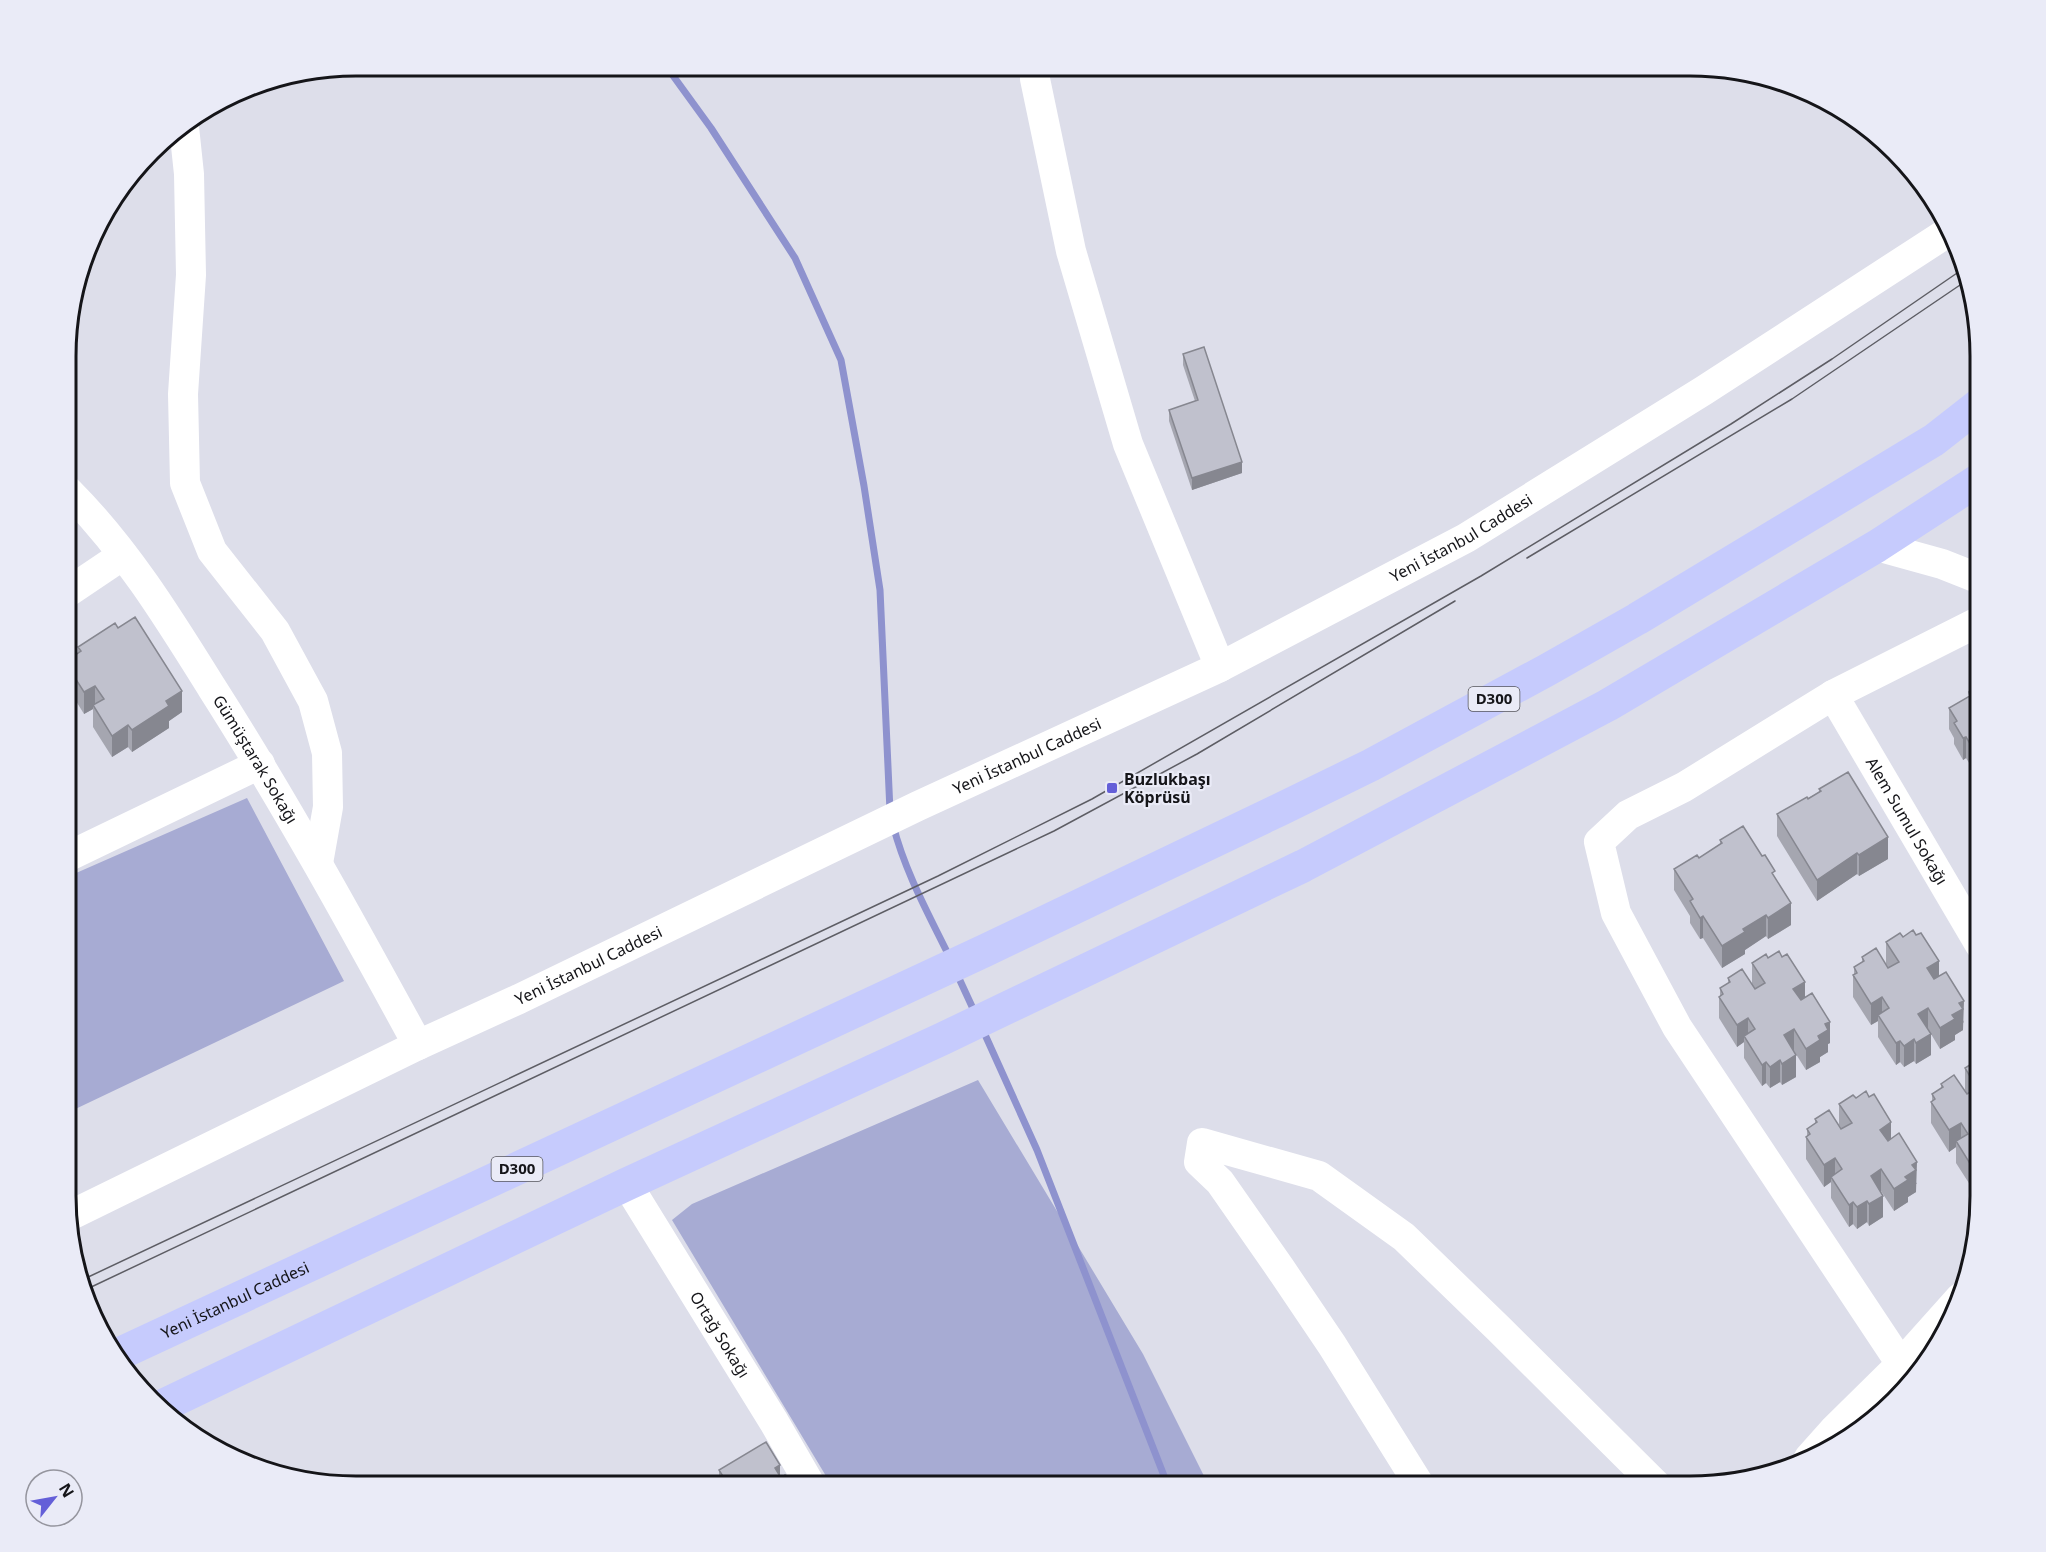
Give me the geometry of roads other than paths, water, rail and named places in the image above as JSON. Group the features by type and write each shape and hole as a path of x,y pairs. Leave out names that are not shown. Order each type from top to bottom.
{"highway":[{"name":"Yeni İstanbul Caddesi","path":"124,1352 984,951 1299,800 1537,676 1637,619 1934,440 1970,412"},
{"path":"168,1403 627,1184 942,1039 1304,866 1608,705 1877,546 1970,486"}],"street":[{"path":"1035,76 1071,251 1128,444 1220,667"},
{"path":"185,135 189,174 191,275 183,394 185,483 212,551 275,631 313,700 327,753 328,807 318,863"},
{"name":"Yeni İstanbul Caddesi","path":"77,1212 418,1045 519,999 878,825 1220,667 1466,538 1712,385 1942,236"},
{"name":"Gümüştarak Sokağı","path":"76,499 123,555 166,615 260,764 318,863 418,1045"},
{"path":"1877,546 1942,564 1970,575"},
{"path":"76,587 123,555"},
{"path":"1901,1364 1677,1026 1616,913 1599,842 1628,816 1684,787 1833,695 1970,626"},
{"name":"Alem Sumul Sokağı","path":"1833,695 1970,928"},
{"path":"76,852 260,764"},
{"path":"1414,1476 1332,1345 1280,1268 1220,1182 1199,1162 1202,1143 1319,1176 1404,1238 1647,1476"},
{"name":"Ortağ Sokağı","path":"627,1184 805,1476"},
{"path":"1841,1431 1941,1320"}],"waterway":[{"path":"673,76 711,128 795,258 841,360 880,590 890,811"},
{"path":"893,825 911,876 950,958"},
{"path":"957,974 975,1013"},
{"path":"982,1028 1037,1150 1164,1476"}],"tram line":[{"path":"88,1277 938,876 1092,799 1481,576 1731,424 1832,359 1957,273"},
{"path":"1527,558 1792,399 1960,285"},
{"path":"91,1287 1054,831 1197,754 1455,601"}],"place":[{"name":"Buzlukbaşı Köprüsü","path":"1112,788"}]}
